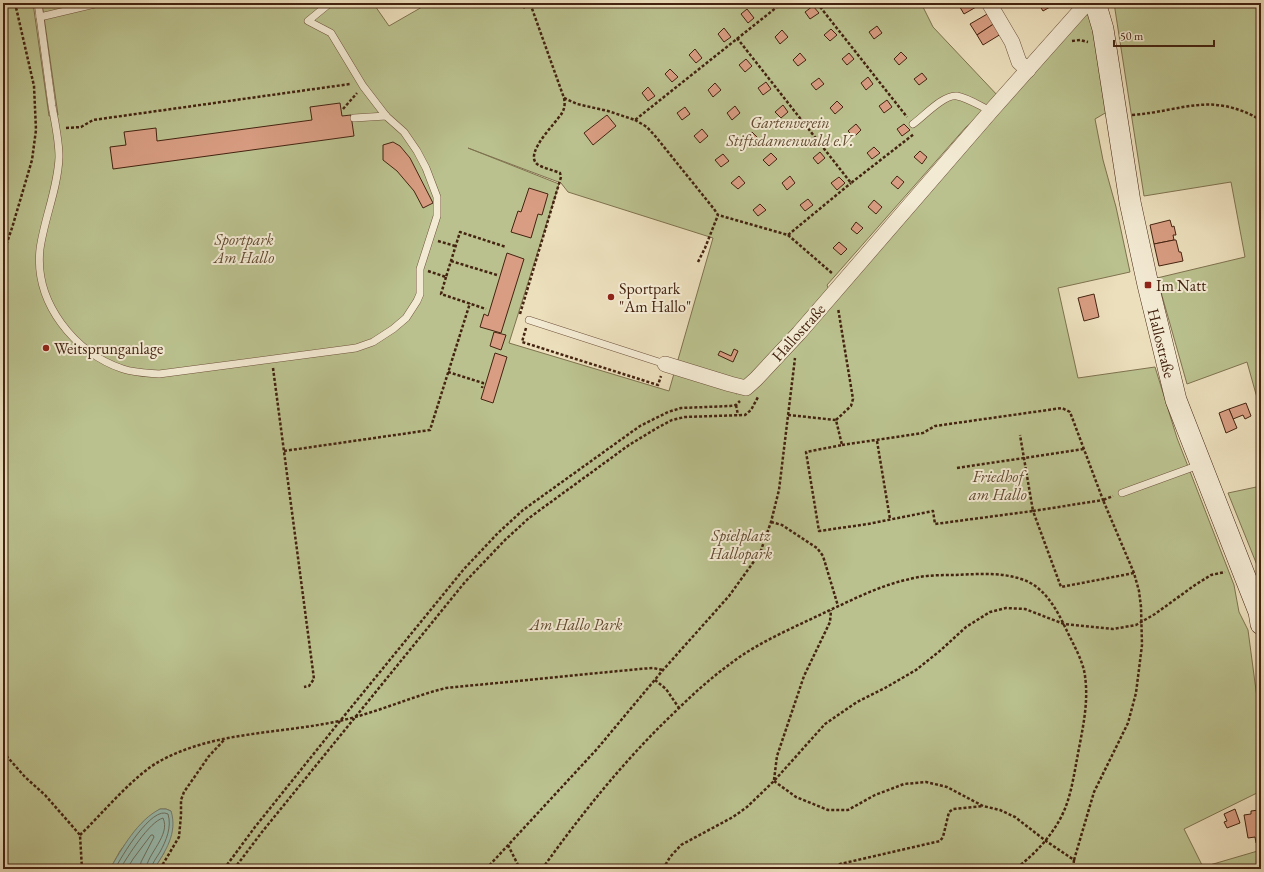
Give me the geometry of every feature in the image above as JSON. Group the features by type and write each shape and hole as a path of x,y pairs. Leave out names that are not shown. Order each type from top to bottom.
{"main road":[{"name":"Hallostraße","path":"1094,3 1103,29 1130,202 1148,285 1176,400 1259,612 1261,624"}],"street":[{"path":"989,3 1012,42 1018,62 1028,70"},
{"name":"Hallostraße","path":"746,388 799,332 1087,3"},
{"path":"665,364 746,388"}],"lane":[{"path":"38,3 59,158 40,251 44,289 55,315 70,336 91,353 106,362 124,369 140,373 159,374 356,348 374,342 393,329 406,318 417,301 420,294 420,269 437,216 437,197 426,168 404,132 386,116 362,84 330,33 308,21 330,3"},
{"path":"40,16 99,3"},
{"path":"913,124 946,98 955,96 965,98 991,111"},
{"path":"354,118 386,116"},
{"path":"529,320 665,364"},
{"path":"1122,493 1201,464"}],"path":[{"path":"3,254 32,160 36,130 34,86 16,3"},
{"path":"530,3 564,98 565,105 563,111 537,145 534,152 534,160 537,164 560,173 561,177 520,317 529,320 522,342 658,385 665,364"},
{"path":"635,120 782,3"},
{"path":"788,235 850,183 918,130 818,3"},
{"path":"737,38 850,183"},
{"path":"343,109 362,84"},
{"path":"56,129 81,127 93,120 362,84"},
{"path":"564,98 578,104 608,111 635,120 647,127 656,136 718,215 788,235 842,282"},
{"path":"1116,116 1138,115 1192,105 1216,104 1235,108 1261,120"},
{"path":"698,262 718,215"},
{"path":"486,309 441,294 455,246 460,232 506,246"},
{"path":"429,238 455,246"},
{"path":"451,261 497,275"},
{"path":"420,269 446,277"},
{"path":"284,451 430,430 470,304"},
{"path":"788,415 836,420 851,406 852,399 837,305"},
{"path":"486,869 597,749 663,670 740,582 760,553 771,522 779,490 795,357"},
{"path":"271,359 314,679 309,686 304,687"},
{"path":"448,372 483,383 482,388"},
{"path":"224,869 340,721 464,569 498,533 523,510 640,426 668,412 681,408 736,405 741,400 746,388"},
{"path":"234,869 262,832 465,582 504,540 529,518 608,460 657,428 672,420 685,417 738,415 736,405"},
{"path":"1073,869 1074,860 1094,792 1128,723 1136,693 1142,645 1142,607 1140,591 1134,573 1103,500 1070,412 1062,408 935,426 923,433 806,452 820,531 868,524 933,511 935,524 1033,512 1103,500 1122,493"},
{"path":"836,420 842,445"},
{"path":"1020,435 1033,512 1061,587 1134,573"},
{"path":"877,440 890,519"},
{"path":"957,468 1084,449"},
{"path":"771,522 782,525 817,548 822,556 838,606"},
{"path":"663,869 670,857 681,845 733,818 747,807 774,781 825,724 857,702 916,670 966,627 990,612 1006,608 1025,609 1064,624 1113,629 1136,625 1155,614 1211,575 1228,572"},
{"path":"542,869 599,793 632,754 679,708 723,669 743,655 838,606 898,581 945,575 1003,575 1022,579 1036,586 1047,596 1054,606 1079,655 1085,674 1087,695 1086,713 1070,794 1060,819 1046,841 1015,869"},
{"path":"774,781 776,756 804,676 830,622 831,610"},
{"path":"80,835 144,771 159,761 200,744 340,721 446,688 639,669 653,668 663,670"},
{"path":"655,680 666,690 679,708"},
{"path":"160,869 179,837 181,800 184,792 209,756 225,739"},
{"path":"3,752 25,777 45,795 80,835 82,869"},
{"path":"774,781 796,797 828,810 848,810 875,795 904,784 926,782 948,787 983,806 1000,810 1015,817 1074,860"},
{"path":"830,869 840,864 940,841 943,837 949,812 953,809 983,806"},
{"path":"508,845 520,869"},
{"path":"1257,869 1261,866"}],"green space":[{"path":"3,3 33,3 49,116 58,115 42,3 342,3 344,6 350,3 373,3 389,26 429,3 520,3 524,9 530,3 921,3 933,27 999,97 990,108 966,127 827,285 830,293 736,394 748,388 1090,3 1112,109 1095,119 1103,160 1116,207 1130,272 1058,288 1078,378 1155,367 1177,438 1234,585 1239,612 1248,630 1261,728 1261,791 1184,829 1203,867 1261,850 1261,869 154,869 164,853 171,811 160,809 142,823 120,851 110,869 3,869","holes":["468,148 561,183 568,192 713,238 669,391 509,343 559,184"]},
{"path":"1114,3 1261,3 1261,412 1247,362 1187,384 1157,278 1245,257 1231,182 1144,196"},
{"path":"1261,486 1261,575 1228,493"}],"water":[{"path":"160,809 171,811 173,827 172,835 166,849 154,869 110,869 131,835 145,820"}],"building":[{"path":"983,3 964,14 958,4"},
{"path":"1038,3 1057,3 1043,11"},
{"path":"813,6 819,13 810,19 805,12"},
{"path":"747,9 754,18 748,23 741,14"},
{"path":"989,13 995,23 977,35 970,24"},
{"path":"995,23 1001,34 983,45 977,35"},
{"path":"877,26 882,33 874,39 869,32"},
{"path":"724,28 731,37 724,42 718,34"},
{"path":"831,29 837,35 830,41 824,35"},
{"path":"782,30 788,37 780,44 775,37"},
{"path":"695,49 702,58 696,63 689,55"},
{"path":"901,52 907,58 899,65 894,59"},
{"path":"800,53 806,60 798,66 793,60"},
{"path":"849,53 854,59 847,65 842,59"},
{"path":"746,59 752,66 745,72 739,65"},
{"path":"670,69 678,77 672,82 665,74"},
{"path":"922,73 927,79 919,85 914,79"},
{"path":"868,77 873,84 866,90 861,83"},
{"path":"819,78 824,84 816,90 811,84"},
{"path":"766,82 771,89 763,95 758,88"},
{"path":"715,83 721,90 713,97 708,90"},
{"path":"648,87 655,96 648,101 642,93"},
{"path":"887,100 892,107 884,113 879,106"},
{"path":"837,101 843,107 835,114 830,108"},
{"path":"340,103 342,116 351,115 354,136 113,169 110,147 126,145 124,132 156,128 157,141 312,120 310,107"},
{"path":"783,105 788,112 781,118 775,112"},
{"path":"735,106 740,113 732,120 727,113"},
{"path":"685,107 690,114 682,120 677,113"},
{"path":"607,115 616,126 593,145 584,133"},
{"path":"856,124 861,130 854,137 848,131"},
{"path":"904,124 910,130 902,136 897,129"},
{"path":"702,129 708,136 700,143 694,136"},
{"path":"752,132 758,138 751,144 745,138"},
{"path":"393,142 400,146 410,158 433,203 423,208 414,191 397,171 383,160 383,145"},
{"path":"874,147 880,153 872,159 867,153"},
{"path":"920,151 927,157 922,164 914,157"},
{"path":"820,152 825,158 818,164 813,158"},
{"path":"771,153 777,159 769,166 763,160"},
{"path":"723,154 729,161 721,167 715,160"},
{"path":"739,176 745,183 738,189 731,183"},
{"path":"790,176 795,183 787,190 782,183"},
{"path":"897,176 904,182 898,189 891,183"},
{"path":"839,177 845,183 837,190 831,183"},
{"path":"529,188 548,194 542,215 538,214 531,238 511,232 518,211 521,212"},
{"path":"808,199 813,205 805,211 800,205"},
{"path":"874,200 882,207 876,214 868,207"},
{"path":"760,204 766,210 758,216 753,210"},
{"path":"1170,220 1172,227 1174,226 1176,235 1173,235 1174,240 1154,244 1150,225"},
{"path":"856,222 863,228 857,234 851,229"},
{"path":"1176,240 1183,261 1159,266 1154,244"},
{"path":"839,242 847,249 841,255 833,248"},
{"path":"507,253 524,259 501,333 480,327 484,314 488,316"},
{"path":"1094,294 1099,317 1084,321 1078,298"},
{"path":"494,332 506,335 501,350 490,346"},
{"path":"734,349 738,351 733,362 718,355 720,351 731,356"},
{"path":"495,353 507,357 493,403 481,399"},
{"path":"1246,403 1251,416 1245,419 1243,415 1233,419 1229,409"},
{"path":"1229,409 1237,428 1226,433 1219,413"},
{"path":"1235,809 1240,823 1227,828 1224,822 1227,821 1224,814"},
{"path":"1259,810 1259,813 1261,812 1261,842 1256,843 1255,837 1248,838 1244,815 1251,814 1251,811"}],"place":[{"name":"Im Natt","path":"1148,285"},
{"name":"Sportpark \"Am Hallo\"","path":"611,297"},
{"name":"Weitsprunganlage","path":"46,348"}],"park label":[{"name":"Gartenverein Stiftsdamenwald e.V.","path":"790,131"},
{"name":"Sportpark Am Hallo","path":"244,248"},
{"name":"Friedhof am Hallo","path":"998,485"},
{"name":"Spielplatz Hallopark","path":"741,544"},
{"name":"Am Hallo Park","path":"576,624"}]}
